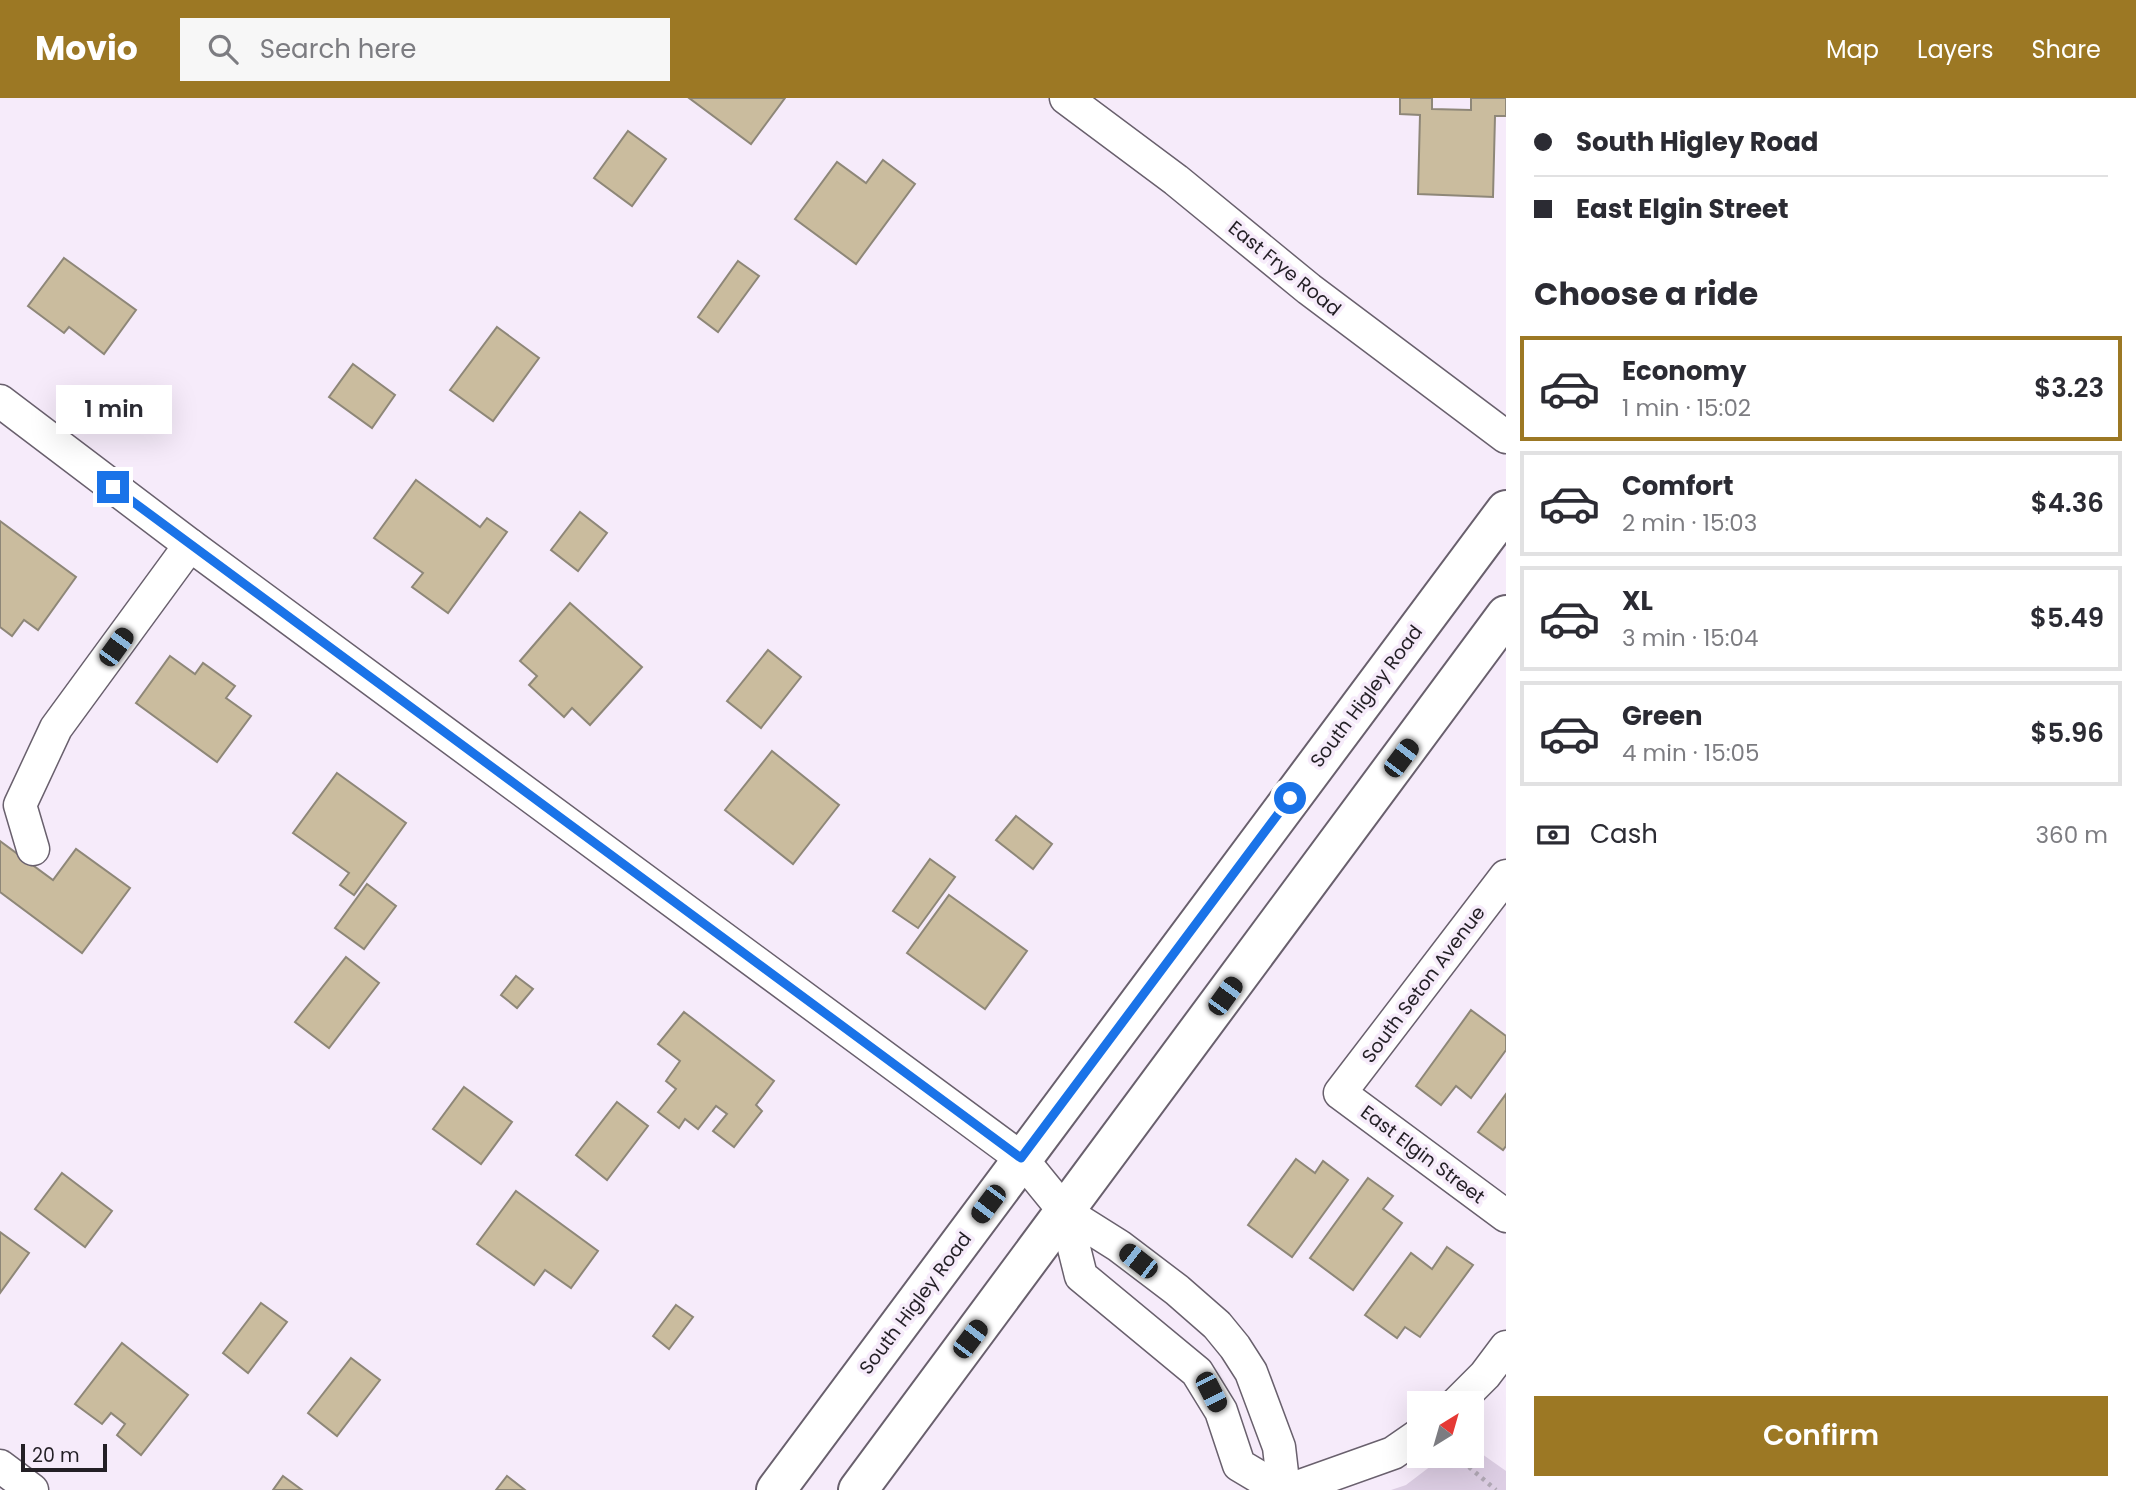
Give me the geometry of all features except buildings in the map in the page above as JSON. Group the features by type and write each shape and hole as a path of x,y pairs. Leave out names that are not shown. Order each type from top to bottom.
{"main road":[{"name":"South Higley Road","path":"776,1490 1506,510"},
{"path":"858,1490 1506,615"}],"street":[{"name":"East Frye Road","path":"1066,98 1176,180 1309,289 1506,437"},
{"path":"0,401 190,545 1021,1158 1065,1212 1119,1246 1177,1290 1223,1332 1251,1372 1279,1447 1282,1490"},
{"path":"33,849 20,805 57,728 190,545"},
{"name":"South Seton Avenue","path":"1340,1093 1506,876"},
{"name":"East Elgin Street","path":"1340,1093 1506,1216"},
{"path":"1065,1212 1081,1276 1197,1372 1221,1411 1239,1465 1282,1490"},
{"path":"1469,1391 1506,1347"},
{"path":"1289,1490 1393,1454 1407,1444"},
{"path":"0,1466 32,1490"}],"path":[{"path":"1470,1468 1496,1490"}],"shaded area":[{"path":"1484,1455 1506,1471 1506,1490 1391,1490 1406,1485 1428,1468 1484,1468"}],"route":[{"path":"113,487 1021,1158 1290,798"}]}
